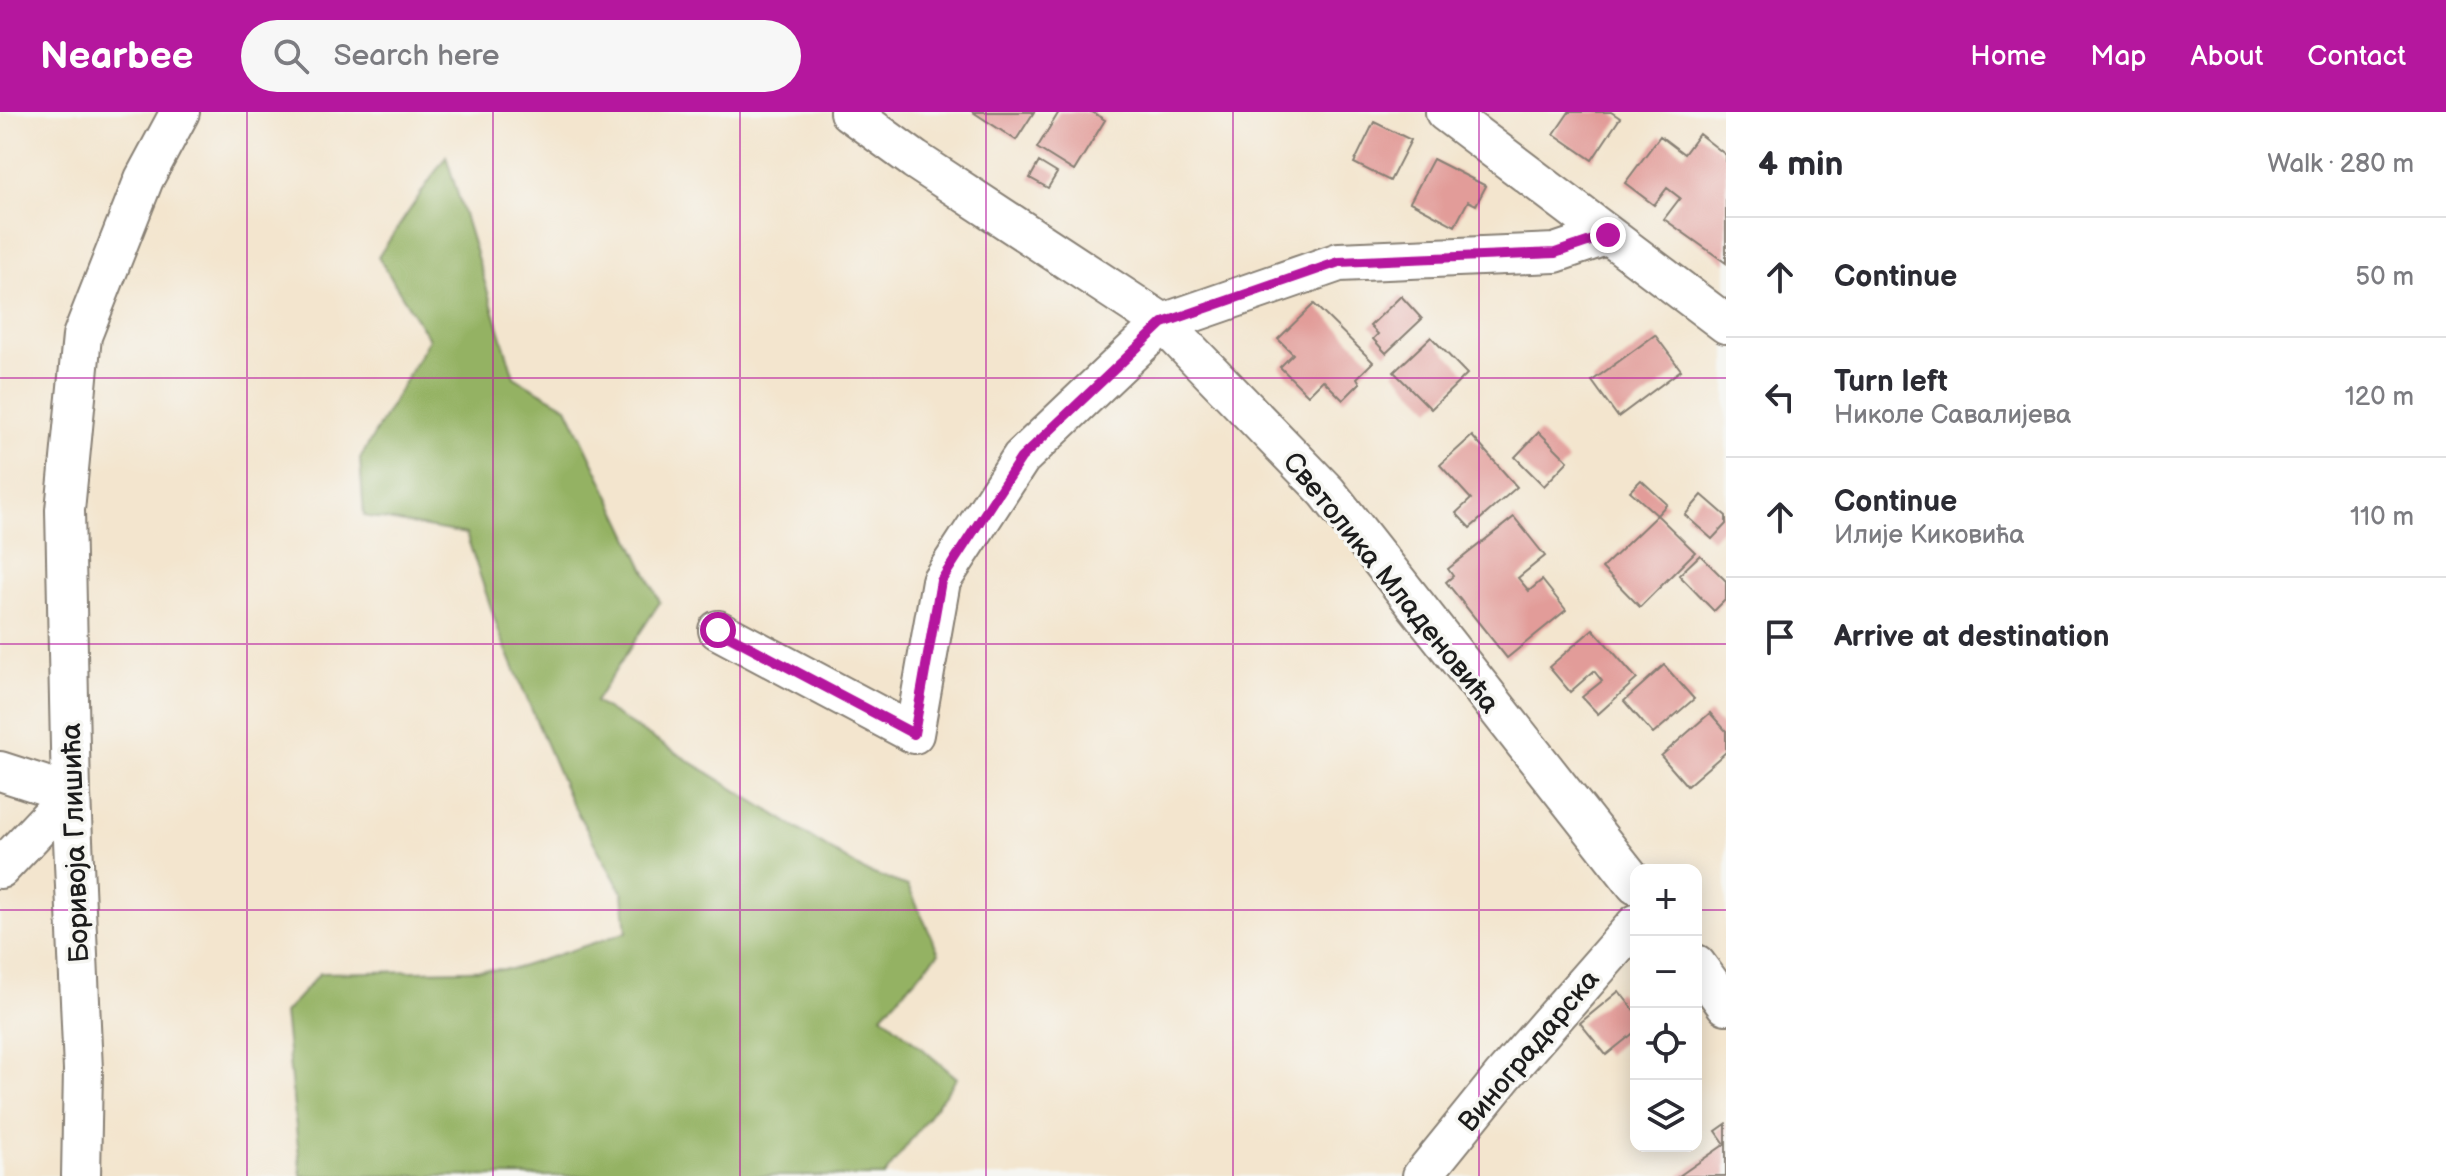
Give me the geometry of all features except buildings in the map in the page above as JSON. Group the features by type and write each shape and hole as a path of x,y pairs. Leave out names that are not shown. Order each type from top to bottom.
{"street":[{"name":"Боривоја Глишића","path":"81,1176 83,1070 71,794 65,510 82,336 144,179 180,112"},
{"name":"Светолика Младеновића","path":"849,112 915,160 1163,323 1327,492 1630,877"},
{"path":"1445,112 1726,324"},
{"path":"718,630 914,734 941,581 1021,458 1163,323 1339,262 1555,253 1608,235"},
{"path":"0,771 71,794 0,869"},
{"name":"Виноградарска","path":"1422,1176 1503,1076 1630,931"},
{"path":"1702,972 1726,1005"}],"green space":[{"path":"446,156 514,377 567,407 660,602 595,702 865,871 908,886 939,953 882,1015 957,1078 884,1176 301,1176 284,1013 320,973 514,969 627,932 623,894 569,798 500,635 466,534 364,516 360,459 429,339 378,257"}],"route":[{"path":"718,630 914,734 941,581 1021,458 1163,323 1339,262 1555,253 1608,235"}]}
